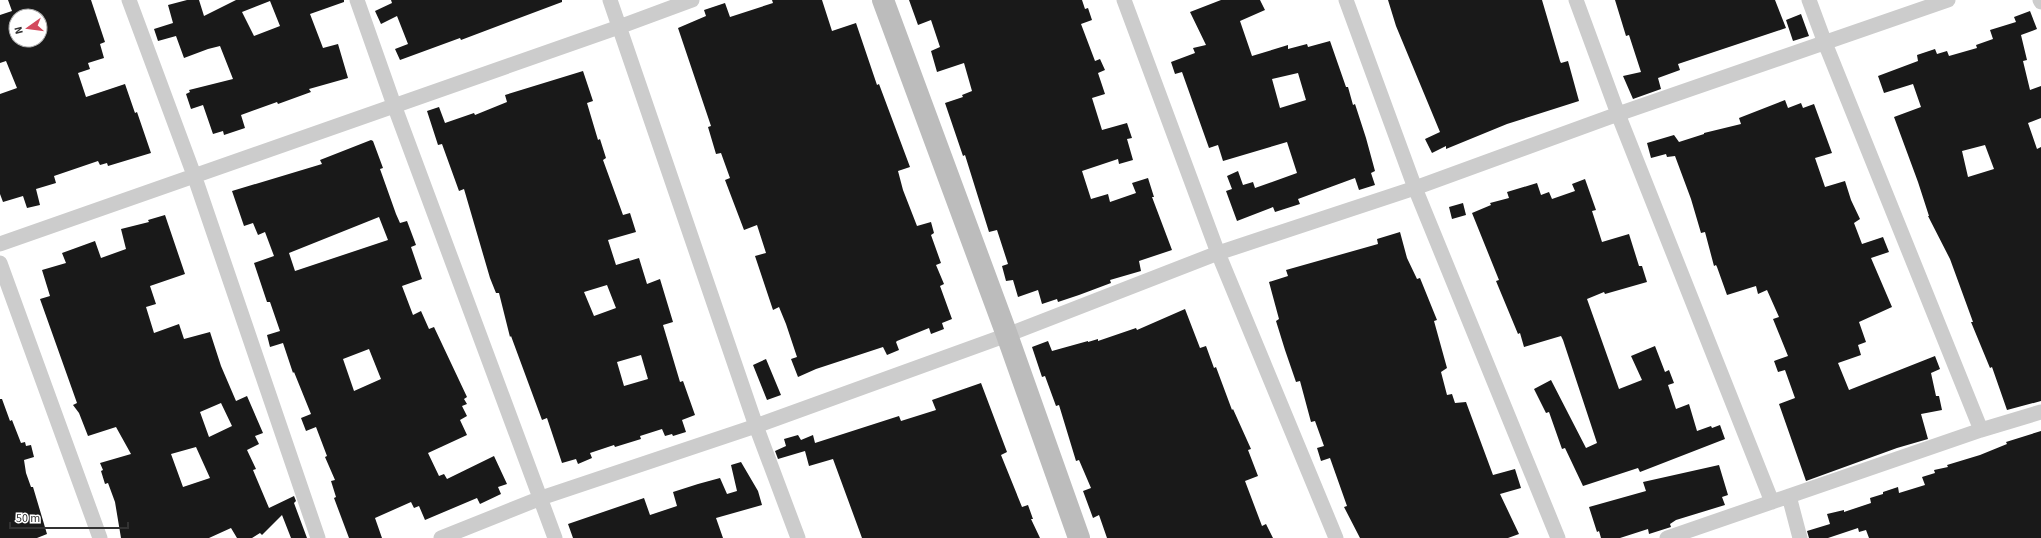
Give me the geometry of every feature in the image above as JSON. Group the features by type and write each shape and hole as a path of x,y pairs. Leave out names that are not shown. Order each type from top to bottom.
{"main road":[{"path":"883,0 1007,334 1079,538"}],"street":[{"path":"129,0 194,175 318,538"},
{"path":"357,0 394,105 555,538"},
{"path":"610,0 756,426 798,538"},
{"path":"0,244 692,0"},
{"path":"1124,0 1218,254 1336,538"},
{"path":"1346,0 1415,188 1558,538"},
{"path":"1576,0 1618,114 1772,502"},
{"path":"1810,0 1825,43 1981,430"},
{"path":"441,538 541,498 756,426 1007,334 1218,254 1415,188 1618,114 1948,0"},
{"path":"0,263 100,538"},
{"path":"1667,538 1981,430 2041,412"},
{"path":"1789,496 1800,538"}],"building":[{"path":"8,0 91,0 105,42 100,44 104,58 88,63 90,69 78,73 86,97 125,84 135,113 137,112 151,153 108,166 107,163 100,165 98,161 54,176 56,183 36,189 40,205 27,208 23,196 3,202 0,194 0,94 17,88 6,61 0,63 0,15 8,12 8,48 48,48 48,8 11,8"},
{"path":"187,0 199,0 204,16 236,0 344,0 344,2 310,14 323,48 338,44 348,78 309,89 311,92 241,115 245,128 224,135 223,131 213,134 203,105 191,109 186,94 190,92 189,90 233,79 220,46 184,58 176,36 158,41 154,29 173,23 168,5","holes":["270,1 280,26 254,36 242,12"]},
{"path":"391,0 562,0 562,2 461,40 460,38 400,60 395,49 408,44 397,16 381,24 375,11 392,3"},
{"path":"772,0 822,0 832,31 856,23 877,85 879,84 910,167 898,171 903,190 917,226 931,222 934,233 931,235 941,263 936,265 944,284 940,286 952,319 942,323 944,329 931,334 929,328 897,341 899,350 887,355 883,347 816,369 798,377 791,359 797,357 786,324 779,307 773,310 755,256 766,253 757,225 744,230 725,180 730,178 721,153 716,154 708,127 711,126 678,28 706,16 704,10 725,3 730,17 773,3"},
{"path":"909,0 1082,0 1085,9 1088,8 1092,20 1081,24 1095,61 1100,59 1105,70 1098,73 1105,94 1092,98 1102,130 1127,123 1132,138 1127,139 1133,160 1119,164 1118,159 1082,171 1091,199 1108,194 1110,202 1136,193 1132,183 1148,178 1154,197 1152,197 1172,250 1139,261 1141,271 1110,280 1111,283 1058,302 1057,299 1042,304 1038,290 1018,297 1013,280 1006,281 1002,266 1008,264 997,230 989,232 965,155 963,156 945,103 963,97 962,95 972,91 964,63 937,72 931,51 940,47 931,20 918,25"},
{"path":"1221,0 1260,0 1265,10 1240,21 1252,56 1288,45 1288,49 1307,44 1308,47 1330,41 1346,87 1348,87 1353,105 1355,104 1366,138 1375,171 1371,173 1375,185 1359,190 1355,178 1298,199 1300,204 1275,212 1273,207 1237,221 1226,191 1232,189 1227,176 1238,171 1243,185 1253,182 1255,188 1297,173 1287,142 1223,161 1218,145 1209,148 1182,72 1175,74 1171,62 1195,53 1193,48 1206,45 1190,12","holes":["1298,73 1306,100 1280,108 1272,79"]},
{"path":"1388,0 1542,0 1560,61 1561,63 1568,61 1579,101 1507,124 1446,149 1446,146 1432,153 1425,139 1440,132 1396,26"},
{"path":"1615,0 1775,0 1786,28 1678,64 1680,70 1658,78 1661,89 1633,99 1623,76 1641,72 1629,35 1626,36"},
{"path":"2030,11 2037,29 2021,35 2027,60 2023,61 2030,90 2041,86 2041,118 2028,123 2037,149 2041,147 2041,401 2007,410 1992,367 1990,368 1971,322 1973,322 1950,259 1928,216 1918,182 1894,117 1921,107 1913,84 1884,93 1878,76 1918,61 1917,55 1935,49 1937,54 1947,51 1949,56 1977,48 1976,45 1993,39 1990,30 2016,22 2014,17","holes":["1985,145 1994,169 1968,177 1962,151"]},
{"path":"1801,14 1809,36 1793,41 1786,20"},
{"path":"583,71 593,101 587,103 598,140 600,139 606,158 603,160 623,215 630,213 636,232 608,240 616,265 639,258 647,284 660,279 673,322 663,325 680,382 683,381 695,415 682,420 686,432 673,436 672,434 665,436 662,429 640,436 641,439 615,447 614,445 590,453 592,458 578,464 576,459 562,463 547,418 542,420 511,336 510,337 499,293 496,293 490,278 464,189 459,191 442,144 438,145 427,111 439,107 445,123 474,113 475,115 507,102 505,95","holes":["607,285 616,308 594,316 584,292","641,355 648,379 624,386 617,362"]},
{"path":"1785,100 1788,108 1801,103 1803,108 1814,104 1832,153 1815,158 1825,187 1845,181 1851,200 1860,219 1854,223 1862,244 1883,237 1889,252 1871,258 1892,307 1859,322 1866,342 1858,345 1861,355 1838,363 1849,390 1935,356 1940,369 1931,373 1936,396 1939,396 1942,410 1921,414 1928,439 1897,448 1806,481 1779,404 1795,398 1785,370 1778,372 1774,361 1788,356 1773,319 1779,317 1767,290 1758,294 1756,286 1727,295 1717,267 1716,265 1714,266 1705,232 1701,233 1691,199 1675,156 1667,157 1666,154 1651,158 1647,143 1674,135 1679,142 1704,133 1741,124 1739,118"},
{"path":"371,140 373,141 383,168 380,169 396,214 400,223 407,221 416,245 411,247 422,279 402,286 413,315 421,311 429,329 434,327 467,397 464,399 467,404 462,406 467,416 460,420 467,435 428,453 439,476 444,474 447,479 494,456 507,484 498,487 501,494 480,504 477,498 425,520 419,506 414,508 411,502 375,518 382,538 349,538 334,498 336,497 331,481 335,480 325,457 327,456 316,427 306,431 301,418 311,414 294,372 293,373 283,343 270,347 267,335 280,331 270,302 267,302 254,263 274,256 265,232 258,235 253,223 244,226 232,191 322,164 320,160","holes":["379,217 388,240 295,271 289,253","369,349 381,379 354,391 343,359"]},
{"path":"1585,179 1596,210 1592,211 1602,242 1629,234 1639,266 1642,266 1647,282 1605,294 1604,292 1587,299 1619,389 1642,380 1631,356 1655,346 1665,372 1669,370 1674,383 1668,385 1676,409 1689,404 1697,431 1711,426 1712,428 1720,425 1725,439 1640,472 1638,468 1583,486 1565,448 1562,449 1549,412 1546,413 1534,389 1551,380 1586,448 1597,443 1563,340 1561,336 1524,347 1520,333 1518,334 1496,281 1499,280 1472,213 1491,205 1490,203 1509,198 1507,192 1537,183 1541,195 1549,192 1552,199 1575,191 1572,184"},
{"path":"1463,203 1466,215 1452,219 1449,207"},
{"path":"165,215 185,274 150,286 156,304 146,307 154,333 179,324 184,339 210,332 221,366 236,401 247,396 263,433 255,436 259,444 247,450 256,469 253,470 269,508 294,496 296,501 294,503 307,538 291,538 282,515 262,535 260,533 252,538 237,538 231,528 209,538 121,538 115,502 108,483 105,484 101,471 103,470 100,463 131,454 116,427 88,436 79,413 73,405 77,403 40,299 50,296 42,270 66,263 62,253 95,241 101,258 126,249 121,229 149,222 148,220","holes":["221,403 232,426 209,437 200,412","196,447 210,478 183,487 171,454"]},
{"path":"1400,232 1407,258 1417,279 1420,278 1437,320 1434,321 1447,368 1441,372 1447,395 1452,394 1455,403 1466,402 1493,475 1515,469 1521,488 1500,494 1519,534 1508,538 1360,538 1344,507 1347,506 1330,458 1321,461 1317,448 1324,446 1315,421 1311,422 1300,381 1296,382 1285,350 1276,321 1279,319 1269,282 1288,276 1286,270 1378,244 1377,239"},
{"path":"1185,309 1200,348 1206,346 1214,368 1216,367 1232,410 1233,409 1251,449 1248,450 1258,476 1245,481 1262,526 1266,524 1273,538 1107,538 1099,515 1093,518 1083,491 1091,488 1079,460 1076,461 1059,405 1056,406 1045,376 1042,377 1032,347 1048,341 1052,351 1088,341 1098,339 1098,341 1136,328 1137,330"},
{"path":"766,359 781,395 767,400 753,365"},
{"path":"981,383 1007,452 1001,455 1022,507 1028,505 1033,519 1031,519 1040,538 862,538 833,459 809,466 805,451 778,459 775,451 786,446 784,439 798,435 801,440 813,435 815,443 899,416 901,421 936,410 932,400"},
{"path":"0,399 2,399 10,421 12,420 21,443 25,442 26,446 31,445 34,457 24,460 26,473 31,487 33,487 47,534 37,538 0,538"},
{"path":"2041,431 2041,538 1869,538 1866,530 1859,532 1858,528 1828,538 1809,538 1807,531 1830,524 1827,514 1844,510 1844,512 1871,503 1870,498 1898,487 1899,493 1925,485 1922,477 1935,473 1934,470 1948,467 1947,465 1980,455 2007,444 2006,442"},
{"path":"741,462 758,491 762,505 716,518 723,538 573,538 568,524 644,498 650,515 677,506 673,492 698,484 720,478 727,494 737,491 731,465"},
{"path":"1719,465 1728,495 1722,497 1725,505 1676,520 1670,524 1671,527 1649,534 1648,529 1620,538 1601,538 1599,531 1597,532 1589,507 1646,491 1643,482"}]}
